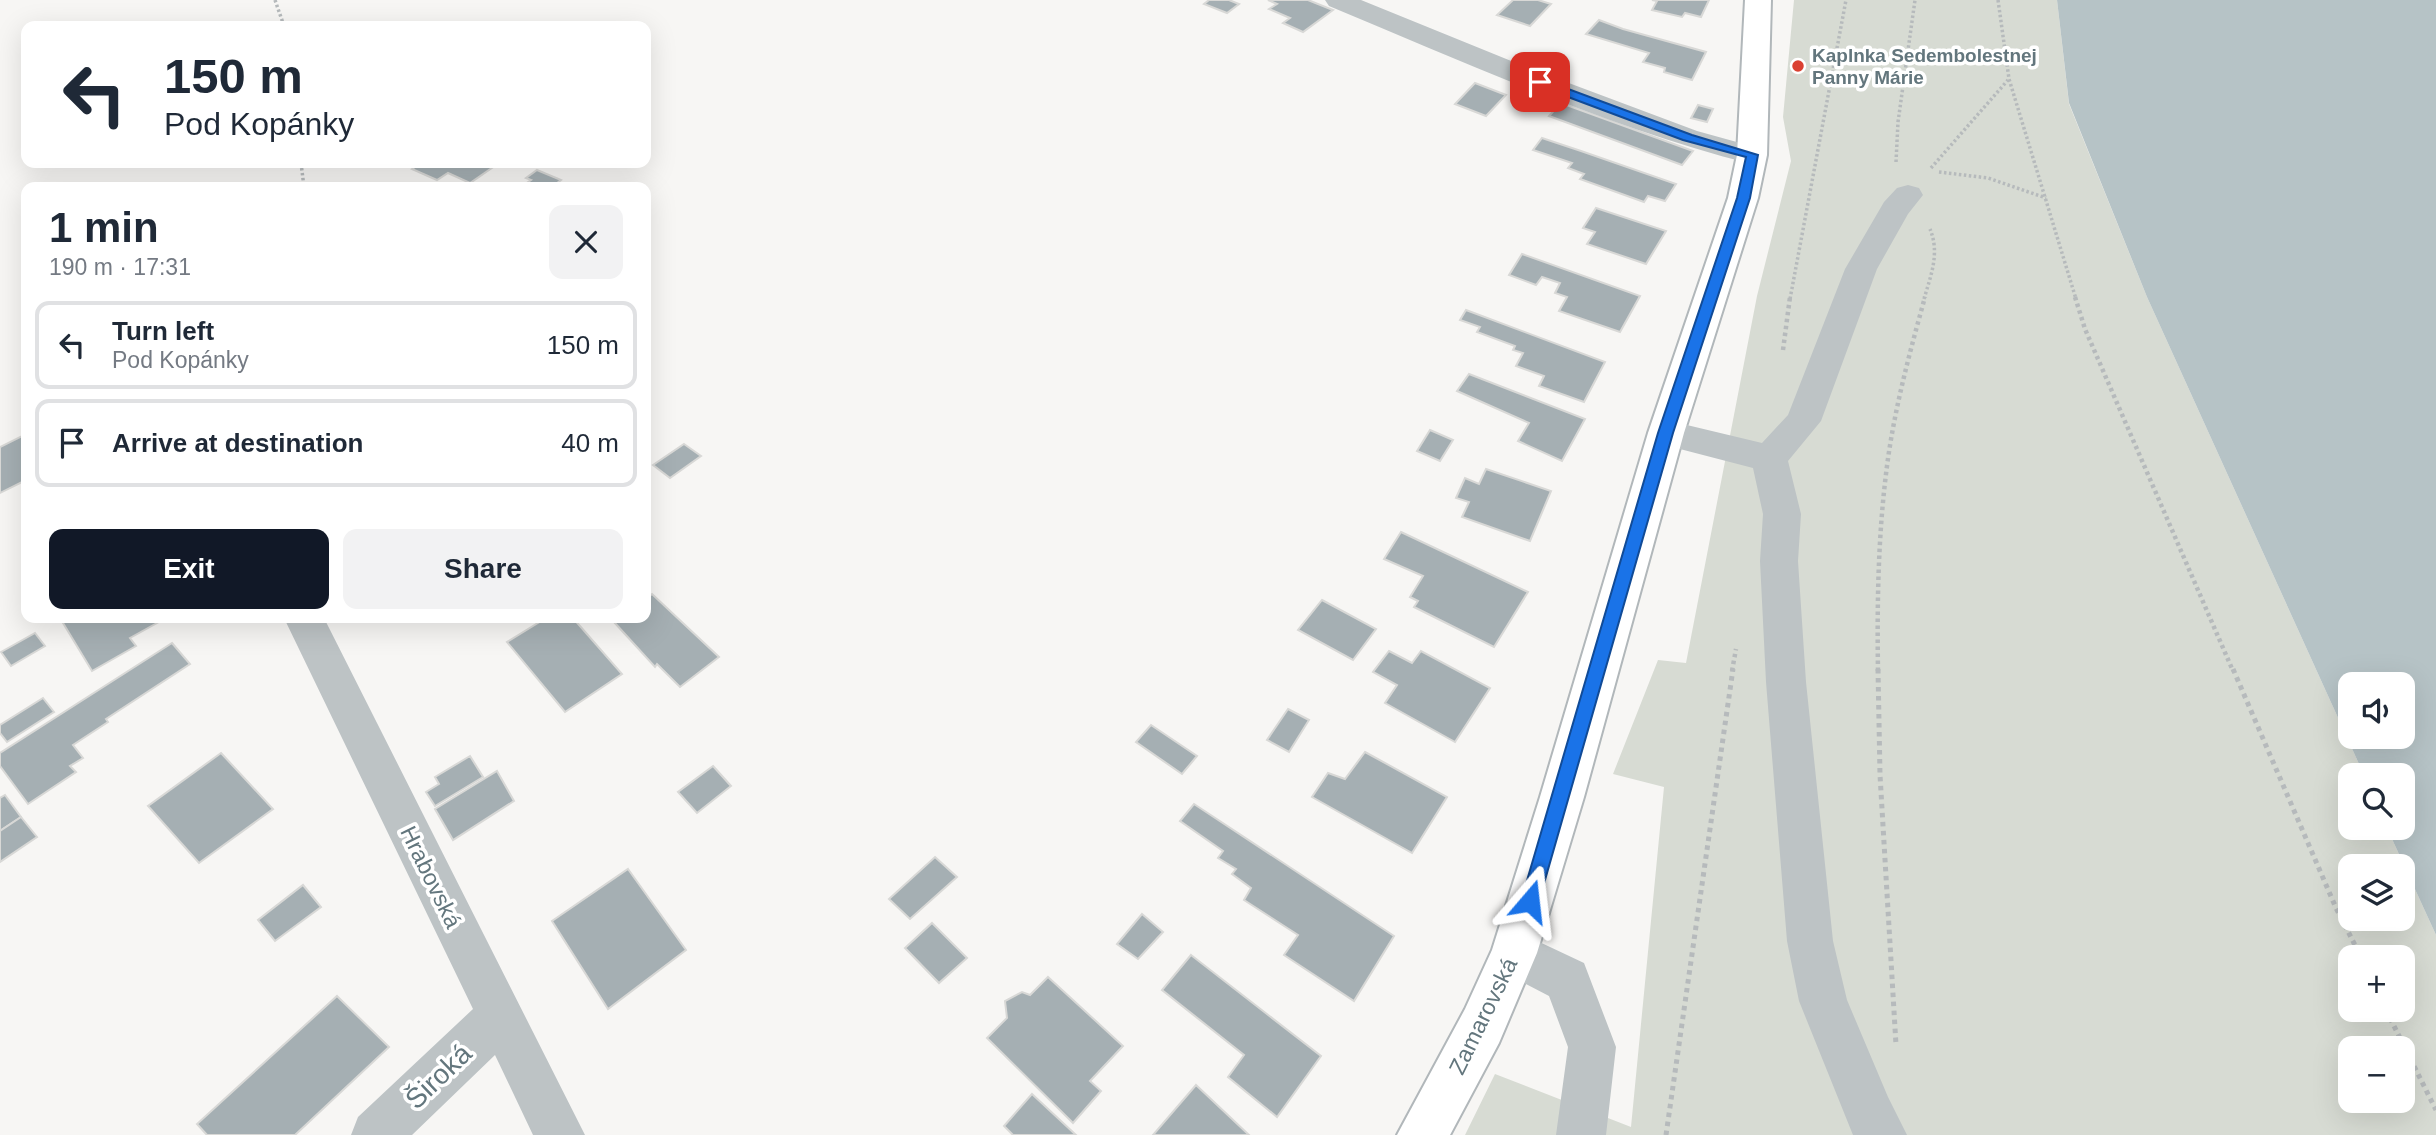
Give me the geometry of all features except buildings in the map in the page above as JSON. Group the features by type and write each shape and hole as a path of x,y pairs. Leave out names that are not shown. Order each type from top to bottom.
{"main road":[{"name":"Zamarovská","path":"1422,1135 1482,1026 1514,953 1562,797 1666,433 1743,198 1752,155 1758,0"}],"street":[{"path":"1338,0 1516,73 1688,138 1752,155"},
{"path":"1759,456 1803,421 1861,269 1895,209 1908,195"},
{"path":"1666,433 1759,456"},
{"path":"1759,456 1782,514 1779,561 1786,681 1810,941 1823,1001 1876,1125"},
{"name":"Hrabovská","path":"306,623 560,1135"},
{"path":"1514,953 1567,980 1592,1047 1581,1135"},
{"name":"Široká","path":"376,1135 500,1016"}],"path":[{"path":"275,0 282,21"},
{"path":"1782,355 1791,291 1846,0"},
{"path":"1876,1125 1897,1045 1879,786 1877,683 1883,503 1894,420 1935,260 1936,243 1931,230 1908,195 1895,161 1915,0"},
{"path":"1998,0 2009,79 2085,328 2336,908 2355,945"},
{"path":"2009,79 1928,170 1988,178 2047,199"},
{"path":"1666,1135 1720,744 1739,635"},
{"path":"2392,1022 2436,1110"}],"shaded area":[{"path":"1794,0 2057,0 2069,104 2147,297 2338,718 2338,749 2352,749 2359,763 2338,763 2338,840 2392,840 2399,854 2338,854 2338,931 2415,931 2415,889 2436,935 2436,1135 1465,1135 1495,1074 1631,1127 1664,787 1613,774 1658,660 1686,663 1757,296 1791,161 1783,117"},
{"path":"2057,0 2436,0 2436,935 2415,889 2415,854 2399,854 2392,840 2415,840 2415,763 2359,763 2352,749 2415,749 2415,672 2338,672 2338,718 2147,297 2069,103"}],"place":[{"name":"Kaplnka Sedembolestnej Panny Márie","path":"1798,66"}],"route":[{"path":"1530,901 1666,433 1743,198 1752,155 1688,138 1540,82"}]}
